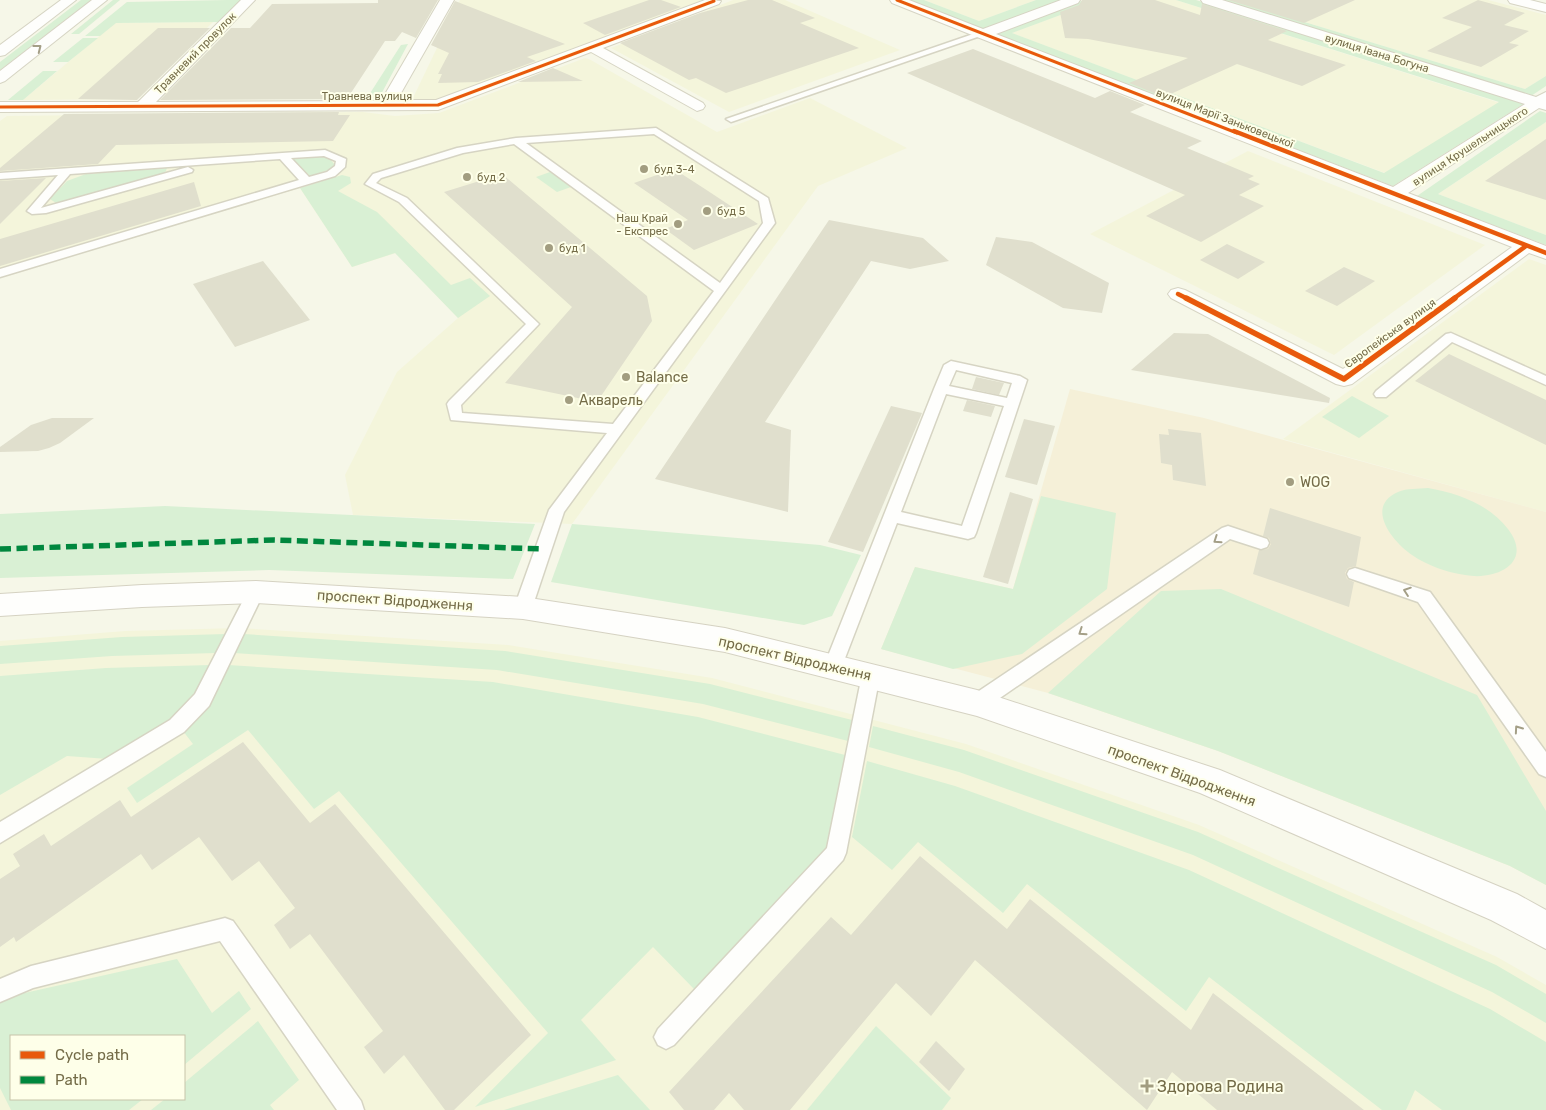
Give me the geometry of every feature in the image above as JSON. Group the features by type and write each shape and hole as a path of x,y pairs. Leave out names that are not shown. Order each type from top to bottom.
{"street":[{"path":"0,52 69,0"},
{"path":"0,78 100,0"},
{"name":"Травневий провулок","path":"142,107 248,0"},
{"path":"386,106 447,0"},
{"name":"вулиця Марії Заньковецької","path":"898,0 1536,249"},
{"path":"982,34 1073,0"},
{"name":"вулиця Івана Богуна","path":"1208,0 1543,101"},
{"path":"1515,0 1546,8"},
{"name":"Травнева вулиця","path":"0,107 438,105 714,1"},
{"path":"593,48 697,106"},
{"name":"вулиця Крушельницького","path":"1394,194 1543,101"},
{"name":"Європейська вулиця","path":"1178,294 1344,379 1536,249"},
{"name":"проспект Відродження","path":"0,606 142,596 256,592 522,608 725,640 977,703 1208,781 1504,908 1546,930"}],"lane":[{"path":"731,119 982,34"},
{"path":"522,608 557,510 722,290 769,223 764,200 656,131 516,141 461,150 377,176 370,184 403,200 533,324 454,404 456,417 616,429"},
{"path":"516,141 722,290"},
{"path":"0,176 326,153 341,159 340,167 331,174 0,273"},
{"path":"282,156 307,182"},
{"path":"66,172 32,212 42,211 222,161"},
{"path":"1381,394 1451,337 1546,381"},
{"path":"833,666 951,365 1020,380 968,533 892,516"},
{"path":"944,382 1014,396"},
{"path":"977,703 1228,532 1261,543"},
{"path":"1355,574 1424,597 1546,768"},
{"path":"0,833 177,726 202,700 256,592"},
{"path":"666,1036 836,853 871,676"},
{"path":"0,991 32,977 225,929 352,1110"}],"shaded area":[{"path":"81,0 91,0 0,70 0,62"},
{"path":"113,0 120,0 79,34 71,34"},
{"path":"242,0 219,22 116,23 100,36 85,36 127,2"},
{"path":"460,0 703,0 433,101 411,102"},
{"path":"733,0 785,0 900,50 729,112 611,48"},
{"path":"906,0 924,0 979,21 1036,0 1065,0 983,30"},
{"path":"924,0 1036,0 979,21"},
{"path":"1084,0 1101,0 1012,33 1384,173 1499,102 1176,0 1196,0 1525,103 1393,186 993,33"},
{"path":"1101,0 1176,0 1500,103 1385,173 1011,33"},
{"path":"1219,0 1232,0 1525,89 1546,76 1546,86 1531,96"},
{"path":"1232,0 1488,0 1546,15 1546,76 1525,89"},
{"path":"213,22 134,99 23,100 115,23"},
{"path":"83,38 98,38 68,62 53,62"},
{"path":"408,44 378,100 350,100 352,98 367,98 401,45"},
{"path":"585,58 717,132 810,98 907,148 818,186 572,524 353,515 345,475 397,372 458,318 396,253 352,267 300,188 0,278 0,121 7,116 363,112 395,116 439,113"},
{"path":"43,71 57,71 23,100 8,100"},
{"path":"1540,111 1546,113 1546,122 1438,194 1546,235 1546,245 1417,196"},
{"path":"1546,122 1546,235 1438,194 1497,155"},
{"path":"1248,151 1485,245 1334,355 1090,234"},
{"path":"329,158 335,165 331,169 310,176 293,159"},
{"path":"167,168 165,173 56,203 50,199 67,181 86,174"},
{"path":"550,172 571,187 557,192 536,177"},
{"path":"342,175 350,177 351,183 338,191 377,212 451,285 470,278 490,296 458,318 395,253 352,267 300,188"},
{"path":"1529,259 1546,265 1546,512 1283,439"},
{"path":"1070,389 1204,418 1546,512 1546,885 1510,866 1218,751 1048,693 881,649 915,567 1013,589"},
{"path":"1352,396 1389,416 1359,438 1322,417"},
{"path":"1428,488 1472,501 1500,520 1515,541 1517,551 1514,560 1508,567 1499,572 1477,576 1451,572 1418,559 1397,542 1385,524 1382,515 1383,506 1388,498 1398,492 1409,489"},
{"path":"1041,496 1116,513 1107,589 1022,654 953,669 881,649 915,567 1013,589"},
{"path":"165,506 535,524 513,579 269,570 0,578 0,514"},
{"path":"572,524 820,545 861,555 832,616 804,625 551,582"},
{"path":"1221,589 1477,695 1546,811 1546,885 1510,866 1218,751 1048,693 1161,591"},
{"path":"239,628 508,645 712,678 966,744 1199,825 1497,957 1546,985 1546,1110 0,1110 0,641 125,631"},
{"path":"226,634 216,653 112,656 0,664 0,646 122,637"},
{"path":"244,634 505,651 710,684 852,720 848,741 703,704 497,670 234,653"},
{"path":"210,665 193,698 172,721 108,759 67,756 0,795 0,676 106,668"},
{"path":"228,665 493,682 698,717 845,755 826,848 694,989 653,947 581,1020 616,1060 475,1107 548,1033 339,791 314,809 248,730 137,803 127,788 193,744 183,731"},
{"path":"873,726 964,750 1198,832 1496,965 1546,994 1546,1023 1492,992 1193,855 959,772 869,747"},
{"path":"867,761 955,786 1189,870 1490,1009 1546,1042 1546,1110 1442,1110 1415,1090 1406,1110 1382,1110 1209,977 1186,1011 1027,884 1003,913 918,842 892,870 852,837"},
{"path":"177,959 212,1013 239,991 251,1009 185,1064 185,1035 10,1035 10,1100 142,1100 129,1110 11,1110 0,1088 0,1003 20,994"},
{"path":"258,1021 299,1080 270,1105 274,1110 151,1110 164,1100 185,1100 185,1082"},
{"path":"876,1026 951,1098 942,1110 807,1110"},
{"path":"618,1075 650,1110 504,1110"}],"building":[{"path":"378,0 438,0 416,38 402,32 395,41 385,41 347,99 160,100 231,28 250,28 272,4 378,3"},
{"path":"649,0 661,0 681,7 605,35 583,23"},
{"path":"748,0 772,0 815,18 800,23 859,48 726,93 696,78 689,80 620,43 700,13"},
{"path":"1082,0 1155,0 1200,15 1202,4 1287,31 1268,40 1346,65 1302,86 1237,64 1164,97 1129,83 1188,58 1088,39 1065,38 1060,12 1079,5"},
{"path":"1228,0 1355,0 1304,23"},
{"path":"1478,0 1525,13 1504,25 1529,31 1509,43 1519,45 1481,67 1427,51 1472,27 1442,18"},
{"path":"455,1 565,44 527,57 536,61 478,82 438,83 442,74 438,74 449,53 431,45"},
{"path":"158,28 210,28 137,100 78,99"},
{"path":"973,49 1095,98 1110,91 1145,105 1130,112 1202,141 1187,148 1254,176 1248,179 1260,184 1239,195 1264,206 1201,242 1146,216 1185,195 907,73"},
{"path":"553,68 583,81 518,82"},
{"path":"339,112 338,115 350,115 333,141 116,145 98,164 0,171 0,168 64,114"},
{"path":"1546,139 1546,200 1485,181"},
{"name":"буд 5","path":"674,169 758,224 694,250 665,229 688,220 634,183"},
{"name":"буд 1","path":"502,174 647,296 652,321 597,402 505,383 572,307 444,192"},
{"path":"46,178 0,224 0,181"},
{"path":"194,182 201,206 0,266 0,239"},
{"path":"829,220 923,238 949,261 910,269 871,261 765,422 791,430 788,512 655,479"},
{"path":"996,237 1032,242 1109,283 1102,313 1063,308 986,265"},
{"path":"1227,244 1265,262 1238,279 1200,260"},
{"path":"263,261 310,320 235,347 193,284"},
{"path":"1344,267 1375,281 1337,306 1305,291"},
{"path":"1174,333 1208,334 1330,398 1329,403 1131,370"},
{"path":"1449,354 1546,400 1546,445 1415,381"},
{"path":"976,377 1004,383 999,395 972,389"},
{"path":"967,400 995,406 991,417 963,411"},
{"path":"891,406 922,413 863,552 828,542"},
{"path":"52,418 94,418 60,443 49,448 38,451 0,452 0,447 31,425"},
{"path":"1024,419 1055,426 1037,485 1005,477"},
{"path":"1168,429 1201,433 1206,486 1173,480 1172,465 1161,463 1159,434 1169,435"},
{"path":"1010,492 1033,499 1008,584 983,577"},
{"path":"1270,508 1361,537 1356,566 1348,568 1345,573 1347,579 1354,582 1349,607 1253,574 1259,550 1268,549 1271,544 1269,538 1263,536"},
{"path":"243,742 310,823 335,804 531,1035 454,1110 445,1110 404,1055 384,1074 364,1047 383,1031 310,934 290,949 274,925 295,908 259,861 232,881 199,837 152,870 141,854 16,942 14,937 0,947 0,879 20,866 13,854 44,834 51,846 120,800 131,817"},
{"path":"920,856 1007,929 1030,899 1191,1030 1213,993 1364,1110 1217,1110 1172,1072 1147,1110 975,960 931,1016 896,983 790,1110 744,1110 729,1093 714,1110 684,1110 669,1092 831,917 851,935"},
{"path":"936,1041 965,1069 949,1091 919,1062"}],"marked path":[{"path":"0,549 274,540 544,549"}],"cycle path":[{"path":"897,0 1546,253"},
{"path":"0,107 438,105 714,1"},
{"path":"1178,294 1344,379 1526,246"}],"place":[{"name":"буд 3-4","path":"644,169"},
{"name":"буд 2","path":"467,177"},
{"name":"буд 5","path":"707,211"},
{"name":"Наш Край - Експрес","path":"678,224"},
{"name":"буд 1","path":"549,248"},
{"name":"Balance","path":"626,377"},
{"name":"Акварель","path":"569,400"},
{"name":"WOG","path":"1290,482"},
{"name":"Здорова Родина","path":"1147,1086"}]}
